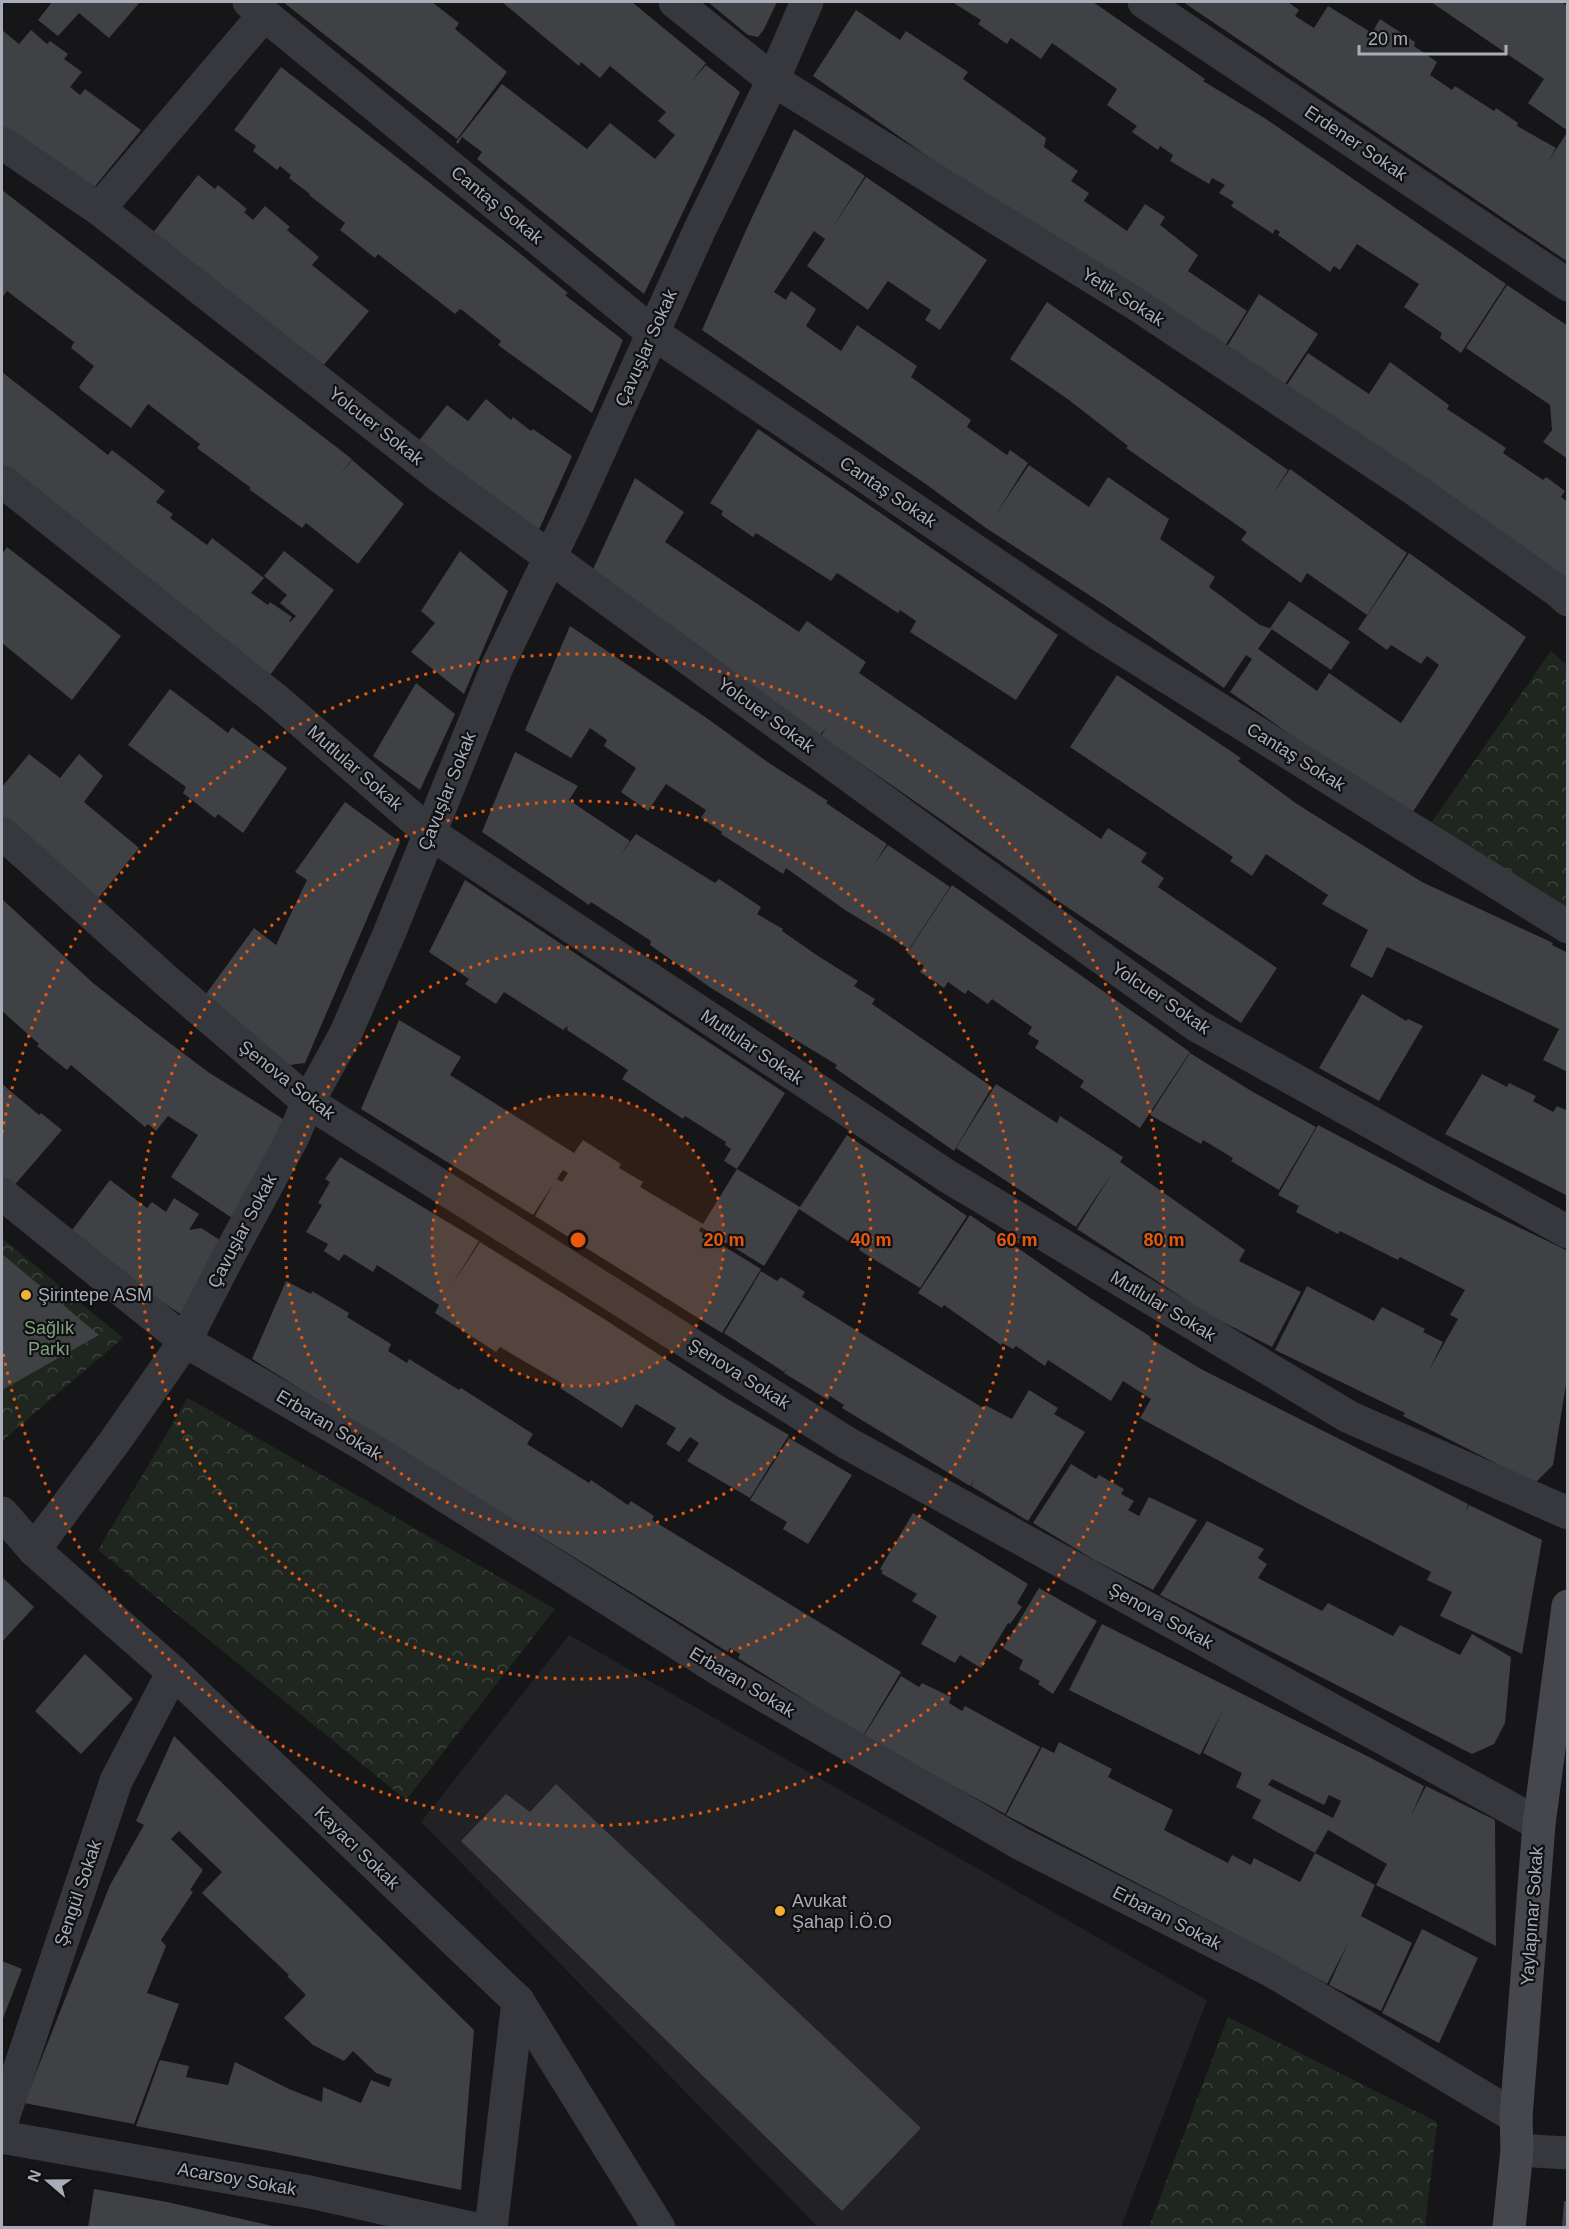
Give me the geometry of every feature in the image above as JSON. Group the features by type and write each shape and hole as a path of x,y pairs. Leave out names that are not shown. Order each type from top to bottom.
{"street":[{"name":"Yetik Sokak","path":"675,2 773,80 1139,306 1414,489 1568,600"},
{"name":"Çavuşlar Sokak","path":"34,1550 115,1441 185,1341 345,1035 497,667 551,556 700,229 773,80 807,2"},
{"name":"Erdener Sokak","path":"1144,2 1568,285"},
{"path":"99,209 257,8"},
{"name":"Cantaş Sokak","path":"257,8 653,333 1100,635 1568,927"},
{"name":"Yolcuer Sokak","path":"2,143 99,209 443,479 966,861 1196,1025 1568,1232"},
{"name":"Mutlular Sokak","path":"2,481 280,704 430,833 947,1176 1349,1417 1568,1513"},
{"name":"Şenova Sokak","path":"2,833 308,1102 847,1443 1539,1824"},
{"name":"Erbaran Sokak","path":"2,1194 185,1341 371,1449 720,1670 1021,1844 1272,1971 1516,2116"},
{"name":"Kayacı Sokak","path":"2,1513 34,1550 172,1672 518,2001 660,2228"},
{"name":"Yaylapınar Sokak","path":"1509,2228 1517,2150 1516,2116 1539,1824 1561,1709 1568,1606"},
{"name":"Şengül Sokak","path":"2,2121 116,1781 172,1672"},
{"path":"491,2228 518,2001"},
{"name":"Acarsoy Sokak","path":"2,2137 310,2192 472,2228"},
{"path":"1517,2150 1568,2153"}],"shaded area":[{"name":"Avukat Şahap İ.Ö.O","path":"569,1635 1207,2000 1121,2227 818,2227 421,1822"}],"green space":[{"path":"1551,651 1567,665 1567,927 1429,826"},
{"name":"Sağlık Parkı","path":"2,1238 123,1338 2,1441"},
{"path":"188,1398 555,1609 406,1800 98,1550"},
{"path":"1228,2017 1437,2122 1425,2227 1149,2227"}],"building":[{"path":"52,2 140,2 109,38 79,13 58,36 38,20"},
{"path":"283,2 432,2 459,23 455,29 507,72 457,139"},
{"path":"502,2 632,2 706,63 691,82 706,65 740,92 644,294 477,159 482,152 462,137 458,144 456,142 502,84 587,149 610,123 655,159 675,135 658,121 666,112 610,66 600,78 581,62 579,66"},
{"path":"708,2 777,2 758,37 748,35"},
{"path":"952,2 1093,2 1205,79 1203,81 1266,119 1506,284 1461,353 1440,338 1442,333 1404,307 1419,284 1357,244 1340,270 1334,266 1330,272 1278,235 1280,232 1275,229 1273,234 1231,206 1234,202 1219,193 1225,185 1212,178 1209,184 1170,161 1173,155 1160,146 1158,150 1132,132 1137,126 1107,105 1117,89 1052,43 1041,59 1011,38 1007,44 978,24 981,20"},
{"path":"1183,2 1288,2 1299,10 1295,16 1314,28 1328,6 1372,33 1380,19 1415,42 1414,46 1437,62 1430,75 1452,90 1455,86 1494,111 1496,108 1518,123 1517,126 1556,148 1548,162 1568,131 1568,262"},
{"path":"1431,2 1561,2 1568,6 1568,131 1528,103 1544,79"},
{"path":"856,10 900,40 906,31 968,72 963,79 1046,138 1044,147 1078,171 1071,181 1089,193 1084,201 1127,231 1145,204 1165,217 1160,225 1198,255 1188,271 1247,311 1220,354 977,191 813,76"},
{"path":"2,30 19,44 31,30 47,44 50,41 68,54 64,59 82,72 70,87 80,95 85,89 141,130 87,196 2,131"},
{"path":"281,67 512,247 568,293 565,295 623,340 592,413 498,345 501,341 462,310 460,309 455,314 378,254 375,258 340,230 345,223 289,178 291,175 280,166 277,170 253,151 256,146 234,130"},
{"path":"794,129 865,176 831,230 866,177 987,260 940,330 925,320 931,310 888,281 868,310 807,266 825,239 814,231 774,292 786,300 791,291 816,309 806,326 841,351 857,325 917,366 911,377 971,420 967,427 1007,455 1010,450 1028,463 994,517 1029,465 1089,507 1108,477 1169,519 1160,539 1215,577 1209,587 1260,625 1272,629 1258,649 1317,691 1329,673 1401,723 1439,665 1427,656 1421,664 1391,645 1387,650 1358,629 1409,553 1526,637 1409,818 1230,692 1252,659 1246,655 1224,688 1109,608 986,528 702,330"},
{"path":"198,175 215,189 218,185 247,209 244,212 253,220 265,206 290,227 287,230 319,257 312,265 369,311 317,373 148,239"},
{"path":"2,190 352,459 338,478 352,460 404,504 358,564 306,523 302,528 249,489 251,488 197,448 200,444 148,404 131,428 81,390 79,387 94,366 71,348 74,342 7,291 2,298"},
{"path":"1507,285 1568,326 1568,459 1543,442 1552,430 1550,405 1466,348"},
{"path":"1259,294 1318,334 1278,395 1220,358"},
{"path":"1047,302 1288,470 1272,495 1290,469 1407,553 1367,615 1307,573 1301,583 1241,540 1247,532 1126,448 1128,446 1069,400 1010,359"},
{"path":"1308,353 1369,394 1390,362 1449,405 1447,409 1506,448 1503,453 1543,480 1546,477 1565,491 1561,497 1568,502 1568,592 1279,397"},
{"path":"2,372 108,455 112,450 165,491 156,502 173,514 170,518 207,545 212,538 264,578 251,593 268,605 270,602 292,617 290,622 296,616 280,603 287,595 264,576 284,551 334,590 267,679 2,479"},
{"path":"486,399 511,420 513,417 572,456 533,543 410,452 447,405 468,421"},
{"path":"758,429 1058,635 1016,700 910,632 916,621 900,610 898,613 837,573 831,581 756,533 753,537 721,515 723,511 710,503"},
{"path":"635,478 684,512 665,542 799,632 807,621 866,662 859,673 1101,839 1108,828 1147,853 1141,862 1164,878 1158,887 1277,968 1241,1023 1058,901 821,736 826,728 820,735 589,578"},
{"path":"7,547 121,636 72,700 2,643 2,554"},
{"path":"460,551 508,591 464,694 411,652 435,623 421,611"},
{"path":"1289,601 1350,642 1331,670 1270,628"},
{"path":"570,626 828,801 826,803 887,844 874,864 888,845 950,887 909,949 845,910 786,868 783,874 721,834 722,832 701,818 706,810 666,784 648,811 621,792 636,768 604,746 607,740 590,728 571,758 525,730"},
{"path":"1117,675 1241,758 1238,761 1297,804 1422,882 1553,943 1552,945 1568,953 1568,1072 1543,1060 1559,1029 1387,947 1372,978 1350,966 1368,930 1322,904 1328,895 1266,854 1252,876 1230,861 1233,857 1070,747"},
{"path":"416,683 455,714 420,790 373,756"},
{"path":"170,689 228,733 232,727 287,768 243,833 218,814 215,818 183,793 186,787 128,745"},
{"path":"515,752 578,786 569,800 630,841 619,857 636,834 715,883 719,879 761,907 757,914 783,929 782,931 818,956 858,981 854,986 875,999 872,1004 992,1087 954,1151 835,1068 837,1065 711,988 650,945 651,941 591,902 589,905 482,832"},
{"path":"29,754 60,778 79,754 103,776 84,802 139,848 91,907 2,830 2,787"},
{"path":"345,802 400,842 305,1063 290,1065 203,998 254,928 276,945 307,880 295,872"},
{"path":"465,880 785,1093 737,1169 724,1161 731,1149 725,1145 726,1142 685,1116 683,1119 622,1079 628,1070 567,1030 568,1026 563,1030 504,992 496,1004 465,984 469,979 429,952"},
{"path":"952,885 1190,1052 1140,1128 1080,1087 1084,1081 1035,1048 1039,1041 1028,1034 1032,1027 992,999 988,1004 968,990 965,994 948,982 944,988 920,972 924,966 907,953"},
{"path":"2,899 93,983 150,1028 208,1072 283,1119 238,1222 171,1177 198,1135 168,1116 156,1131 148,1124 145,1127 71,1065 67,1070 37,1046 39,1044 2,1011"},
{"path":"1362,994 1406,1021 1408,1019 1423,1026 1379,1101 1319,1068"},
{"path":"399,1020 461,1057 450,1075 574,1153 583,1140 621,1164 619,1168 643,1182 640,1187 703,1224 737,1169 800,1207 847,1135 967,1216 920,1288 799,1209 764,1266 701,1227 699,1231 761,1269 722,1333 535,1216 554,1183 533,1215 361,1109","holes":["563,1170 568,1173 562,1182 557,1179"]},
{"path":"1190,1053 1316,1127 1279,1190 1231,1161 1233,1158 1203,1140 1201,1144 1150,1115"},
{"path":"1482,1074 1507,1087 1509,1083 1536,1096 1533,1101 1553,1112 1557,1106 1568,1111 1568,1196 1445,1134"},
{"path":"2,1084 39,1115 41,1113 62,1130 12,1188 2,1180"},
{"path":"996,1084 1057,1123 1060,1116 1123,1157 1120,1162 1245,1250 1239,1261 1301,1292 1272,1347 1209,1315 1077,1229 1112,1173 1076,1227 956,1148"},
{"path":"1318,1125 1439,1189 1568,1251 1568,1372 1553,1465 1535,1483 1403,1416 1405,1413 1275,1350 1307,1286 1374,1321 1382,1307 1425,1329 1423,1332 1443,1342 1428,1372 1458,1319 1450,1315 1465,1290 1400,1257 1398,1260 1340,1231 1338,1234 1296,1212 1299,1206 1278,1195"},
{"path":"340,1157 479,1241 450,1288 480,1242 726,1398 789,1435 750,1498 687,1461 699,1443 690,1437 679,1452 666,1444 676,1428 636,1404 622,1428 560,1388 563,1384 500,1347 496,1352 435,1313 439,1305 377,1265 373,1272 344,1254 339,1261 324,1251 328,1244 306,1232 322,1205 318,1203 330,1182 325,1179"},
{"path":"110,1180 147,1208 152,1202 166,1212 174,1198 199,1214 189,1230 201,1228 228,1245 188,1319 129,1280 69,1234"},
{"path":"970,1215 1150,1338 1201,1369 1468,1504 1466,1511 1469,1505 1542,1540 1522,1654 1440,1616 1452,1592 1427,1580 1431,1572 1140,1418 1151,1399 1123,1381 1111,1401 1048,1360 1045,1366 1016,1346 1013,1349 1002,1343 1001,1345 944,1305 942,1308 918,1293"},
{"name":"Şirintepe ASM","path":"2,1254 99,1335 2,1390"},
{"path":"761,1271 777,1281 781,1277 805,1292 802,1297 983,1408 985,1405 1012,1419 1029,1390 1058,1408 1054,1414 1085,1432 1028,1521 971,1486 974,1480 970,1486 842,1408 844,1405 830,1396 828,1400 784,1373 788,1367 784,1372 724,1333"},
{"path":"286,1281 311,1294 312,1291 349,1313 347,1317 391,1344 388,1351 407,1363 409,1359 459,1390 461,1388 533,1434 527,1444 589,1483 591,1480 628,1505 631,1501 654,1516 652,1520 901,1672 863,1736 738,1658 740,1654 730,1648 728,1652 252,1359"},
{"path":"789,1438 852,1475 808,1544 783,1529 787,1522 750,1500"},
{"path":"1071,1464 1096,1479 1099,1475 1124,1489 1121,1494 1134,1501 1128,1510 1139,1516 1149,1497 1197,1520 1153,1590 1096,1561 1033,1523"},
{"path":"913,1513 1028,1584 1017,1603 1022,1607 1010,1624 1008,1623 981,1668 960,1655 955,1663 921,1644 937,1616 912,1601 917,1594 881,1573 883,1571 880,1569"},
{"path":"1207,1521 1264,1549 1258,1558 1267,1564 1258,1578 1322,1611 1328,1603 1393,1636 1400,1625 1460,1655 1472,1634 1511,1657 1505,1723 1494,1744 1472,1754 1160,1595"},
{"path":"2,1577 34,1607 2,1642"},
{"path":"1039,1588 1097,1621 1053,1694 1038,1684 1040,1681 1019,1669 1023,1660 1003,1648"},
{"path":"1102,1624 1424,1786 1411,1816 1426,1786 1495,1820 1496,1946 1376,1885 1387,1864 1328,1830 1315,1853 1252,1818 1261,1800 1236,1787 1242,1773 1203,1753 1222,1712 1200,1755 1069,1690","holes":["1272,1779 1324,1805 1329,1795 1341,1801 1333,1818 1268,1785"]},
{"path":"85,1654 133,1699 81,1754 35,1711"},
{"path":"901,1676 919,1687 922,1683 951,1697 949,1703 962,1711 965,1706 1040,1747 1005,1814 863,1737"},
{"path":"174,1736 474,2030 461,2190 136,2126 160,2060 189,2066 186,2077 228,2085 235,2062 289,2089 322,2102 323,2087 361,2103 371,2080 389,2087 392,2079 376,2073 353,2051 344,2061 313,2045 284,2018 306,1995 287,1976 289,1975 202,1893 222,1872 179,1831 171,1839 203,1870 190,1890 193,1892 161,1940 166,1946 147,1993 179,2004 134,2124 24,2103 110,1885 144,1825 136,1821"},
{"path":"1059,1742 1112,1769 1108,1777 1173,1810 1164,1830 1228,1863 1232,1855 1251,1865 1254,1858 1300,1882 1315,1853 1375,1885 1361,1916 1412,1943 1381,2011 1329,1985 1348,1943 1327,1984 1006,1815 1042,1747 1054,1753"},
{"path":"556,1784 921,2128 842,2211 461,1841 506,1794 530,1812"},
{"path":"1422,1929 1478,1958 1439,2043 1382,2013"},
{"path":"2,1961 22,1969 2,2021"},
{"path":"94,2189 167,2202 281,2228 88,2228"},
{"path":"1564,2201 1568,2201 1568,2228 1562,2228"}],"place":[{"name":"Şirintepe ASM","path":"26,1295"},
{"name":"Avukat Şahap İ.Ö.O","path":"780,1911"}]}
